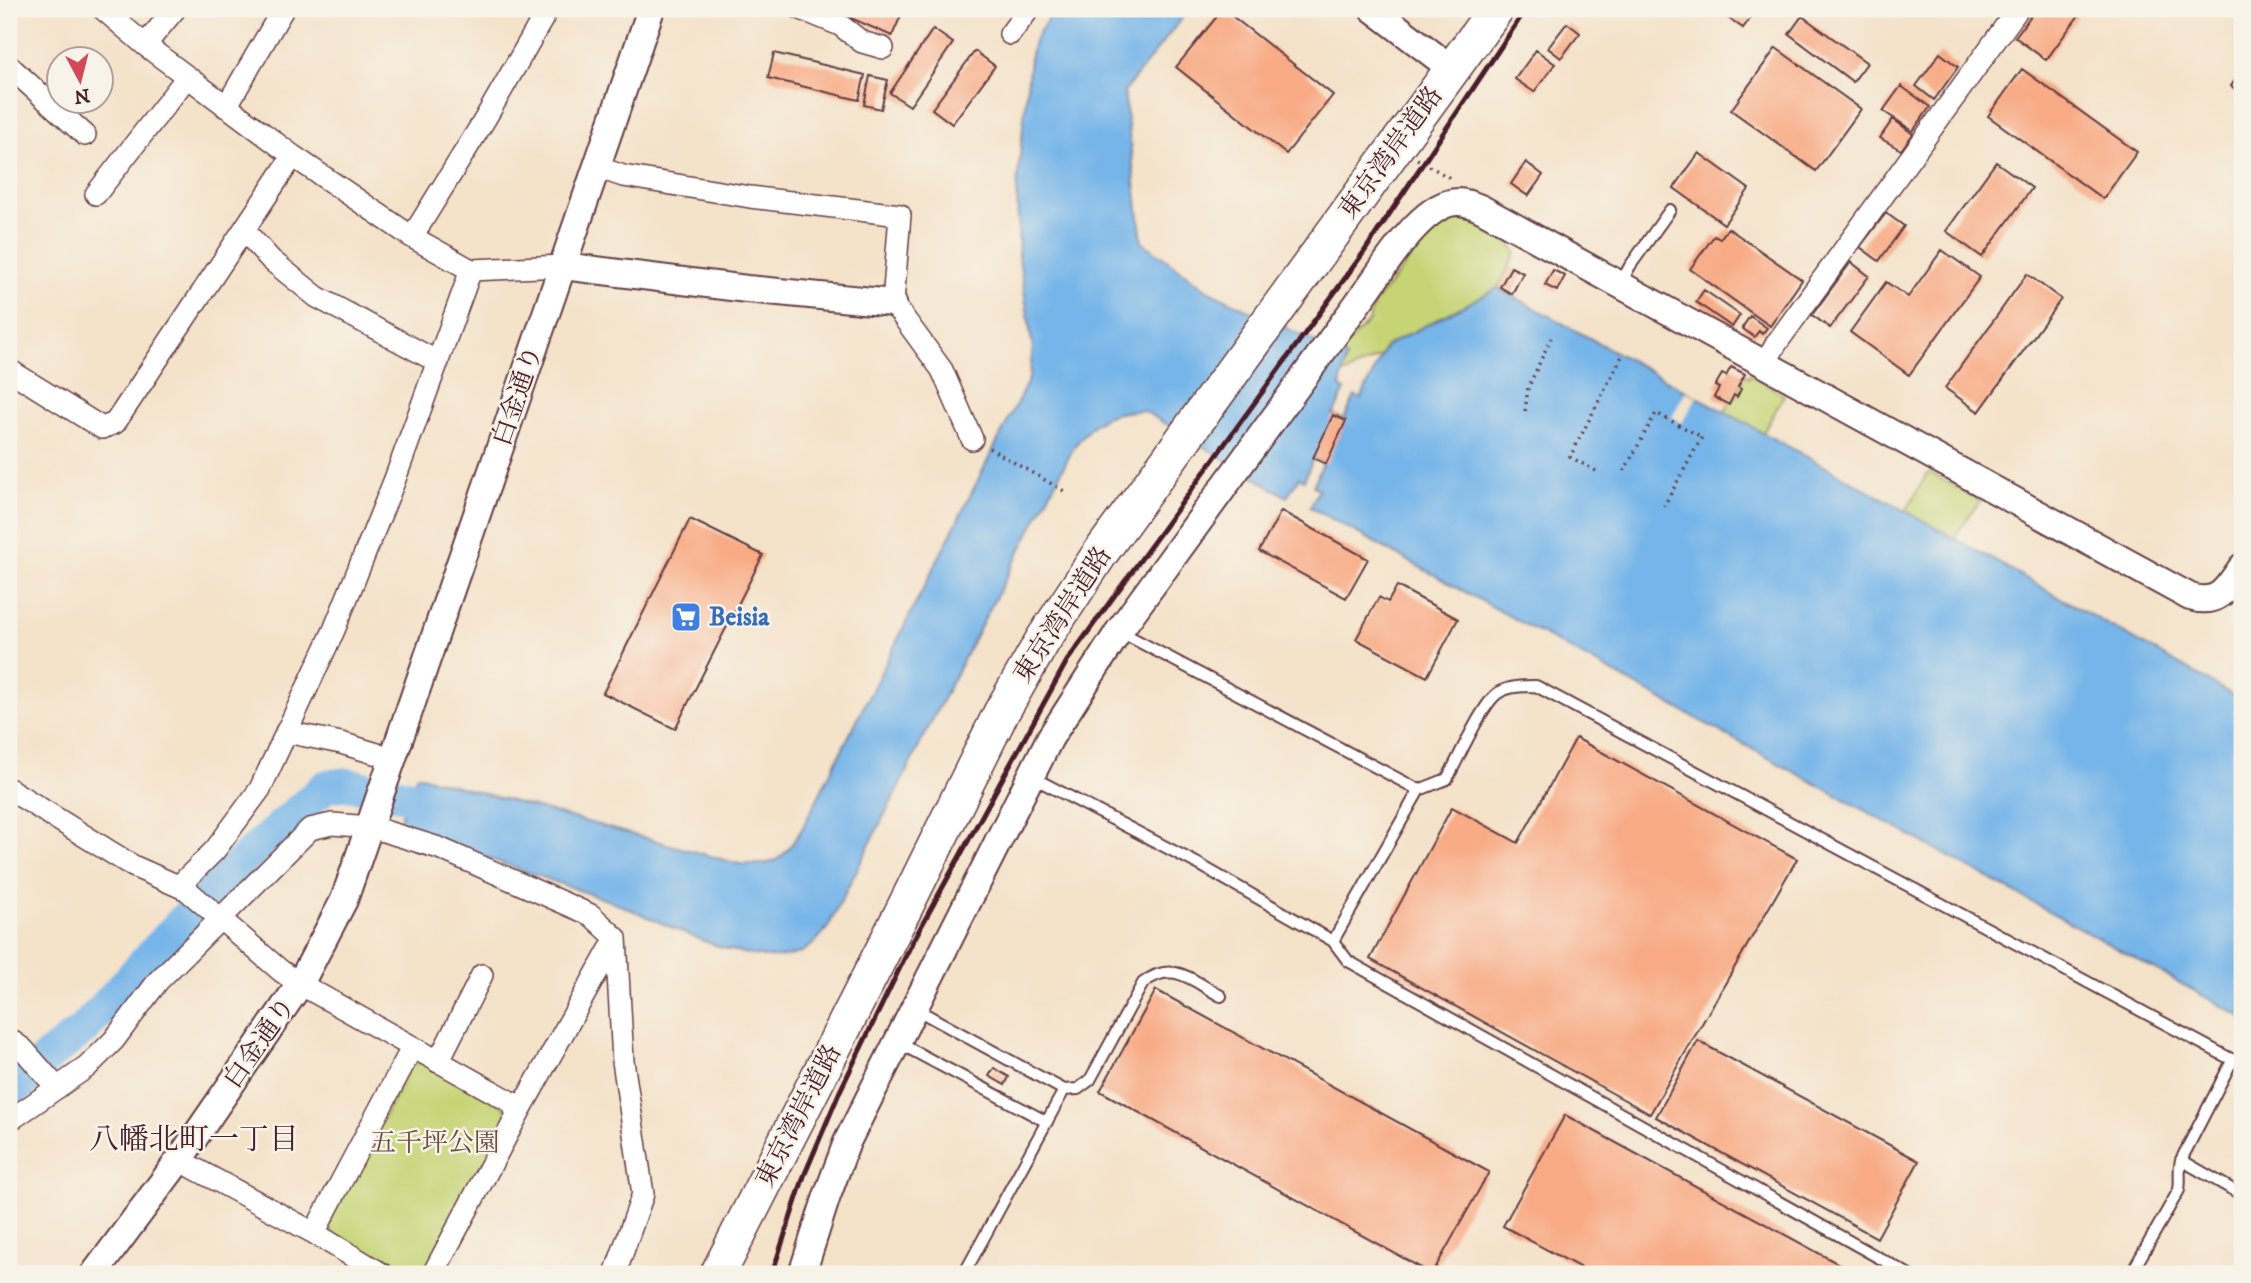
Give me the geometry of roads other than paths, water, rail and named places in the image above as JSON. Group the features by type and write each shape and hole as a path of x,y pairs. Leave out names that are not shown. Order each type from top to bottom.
{"highway":[{"name":"東京湾岸道路","path":"1444,63 1471,9"},
{"name":"東京湾岸道路","path":"695,1274 963,742 1040,610 1176,433 1444,63 1496,9"},
{"name":"東京湾岸道路","path":"718,1274 893,932 1001,713 1043,640 1176,433"}],"street":[{"path":"103,9 145,45 293,156 412,237 471,270 563,266 747,289 893,303"},
{"path":"145,45 175,9"},
{"path":"226,107 283,9"},
{"path":"412,237 485,119 548,9"},
{"name":"白金通り","path":"94,1274 179,1160 300,985 344,900 651,9"},
{"path":"801,9 840,25 862,42 883,48"},
{"path":"1010,34 1028,9"},
{"path":"1373,9 1444,63"},
{"path":"1765,364 1776,344 2018,9"},
{"path":"9,66 85,135"},
{"path":"96,194 187,77"},
{"path":"9,370 102,428 115,423 293,156"},
{"path":"597,167 622,176 750,197 900,215 893,303 942,370 972,439"},
{"path":"802,1274 844,1151 1050,738 1119,631 1399,247 1422,220 1438,207 1457,202 1480,208 2190,597 2211,600 2220,595 2242,567"},
{"path":"244,230 271,260 317,297 438,362"},
{"path":"183,888 260,789 334,630 395,479 471,270"},
{"path":"286,732 341,743 394,759"},
{"path":"9,789 133,866 183,888 300,985 513,1103 517,1116"},
{"path":"9,1121 87,1068 114,1040 158,981 215,915 310,830 332,824 371,827 439,848 591,915 616,938 623,1061 643,1194 615,1274"},
{"path":"433,1274 616,938"},
{"path":"438,1062 482,975"},
{"path":"16,1044 57,1088"},
{"path":"314,1233 412,1048"},
{"path":"179,1160 314,1233 382,1274"}],"lane":[{"path":"1620,284 1670,209"},
{"path":"1119,631 1419,790"},
{"path":"1333,941 1419,790 1447,779 1493,697 1512,687 1536,686 2237,1062 2182,1160 2179,1168 2179,1190 2131,1274"},
{"path":"1030,776 1200,865 1333,941 1348,961 1908,1274"},
{"path":"914,1008 1064,1090 1077,1089 1090,1080 1143,982 1154,974 1175,971 1221,996"},
{"path":"897,1042 1047,1122"},
{"path":"964,1274 1064,1090"},
{"path":"2182,1160 2242,1195"}],"water":[{"path":"1054,9 1189,9 1124,92 1142,242 1209,291 1346,357 1340,387 1345,390 1333,415 1344,419 1355,396 1361,399 1386,346 1498,288 1906,511 2242,700 2242,1017 1310,507 1319,489 1313,486 1323,463 1313,459 1304,480 1299,477 1287,497 1144,411 1121,412 1103,418 1088,429 1074,447 828,927 803,952 781,957 760,956 717,946 610,901 399,826 404,803 417,775 739,864 771,862 789,848 802,829 1029,379 1033,348 1019,257 1017,186 1030,59 1034,41"}],"waterway":[{"path":"9,1093 50,1055 84,1029 215,885 326,786 345,784 419,798"}],"railway":[{"path":"772,1274 804,1176 840,1091 911,945 1067,661 1364,252 1526,9"}],"place":[{"name":"Beisia","path":"686,617"}],"district":[{"name":"八幡北町一丁目","path":"194,1140"}],"park label":[{"name":"五千坪公園","path":"435,1143"}]}
